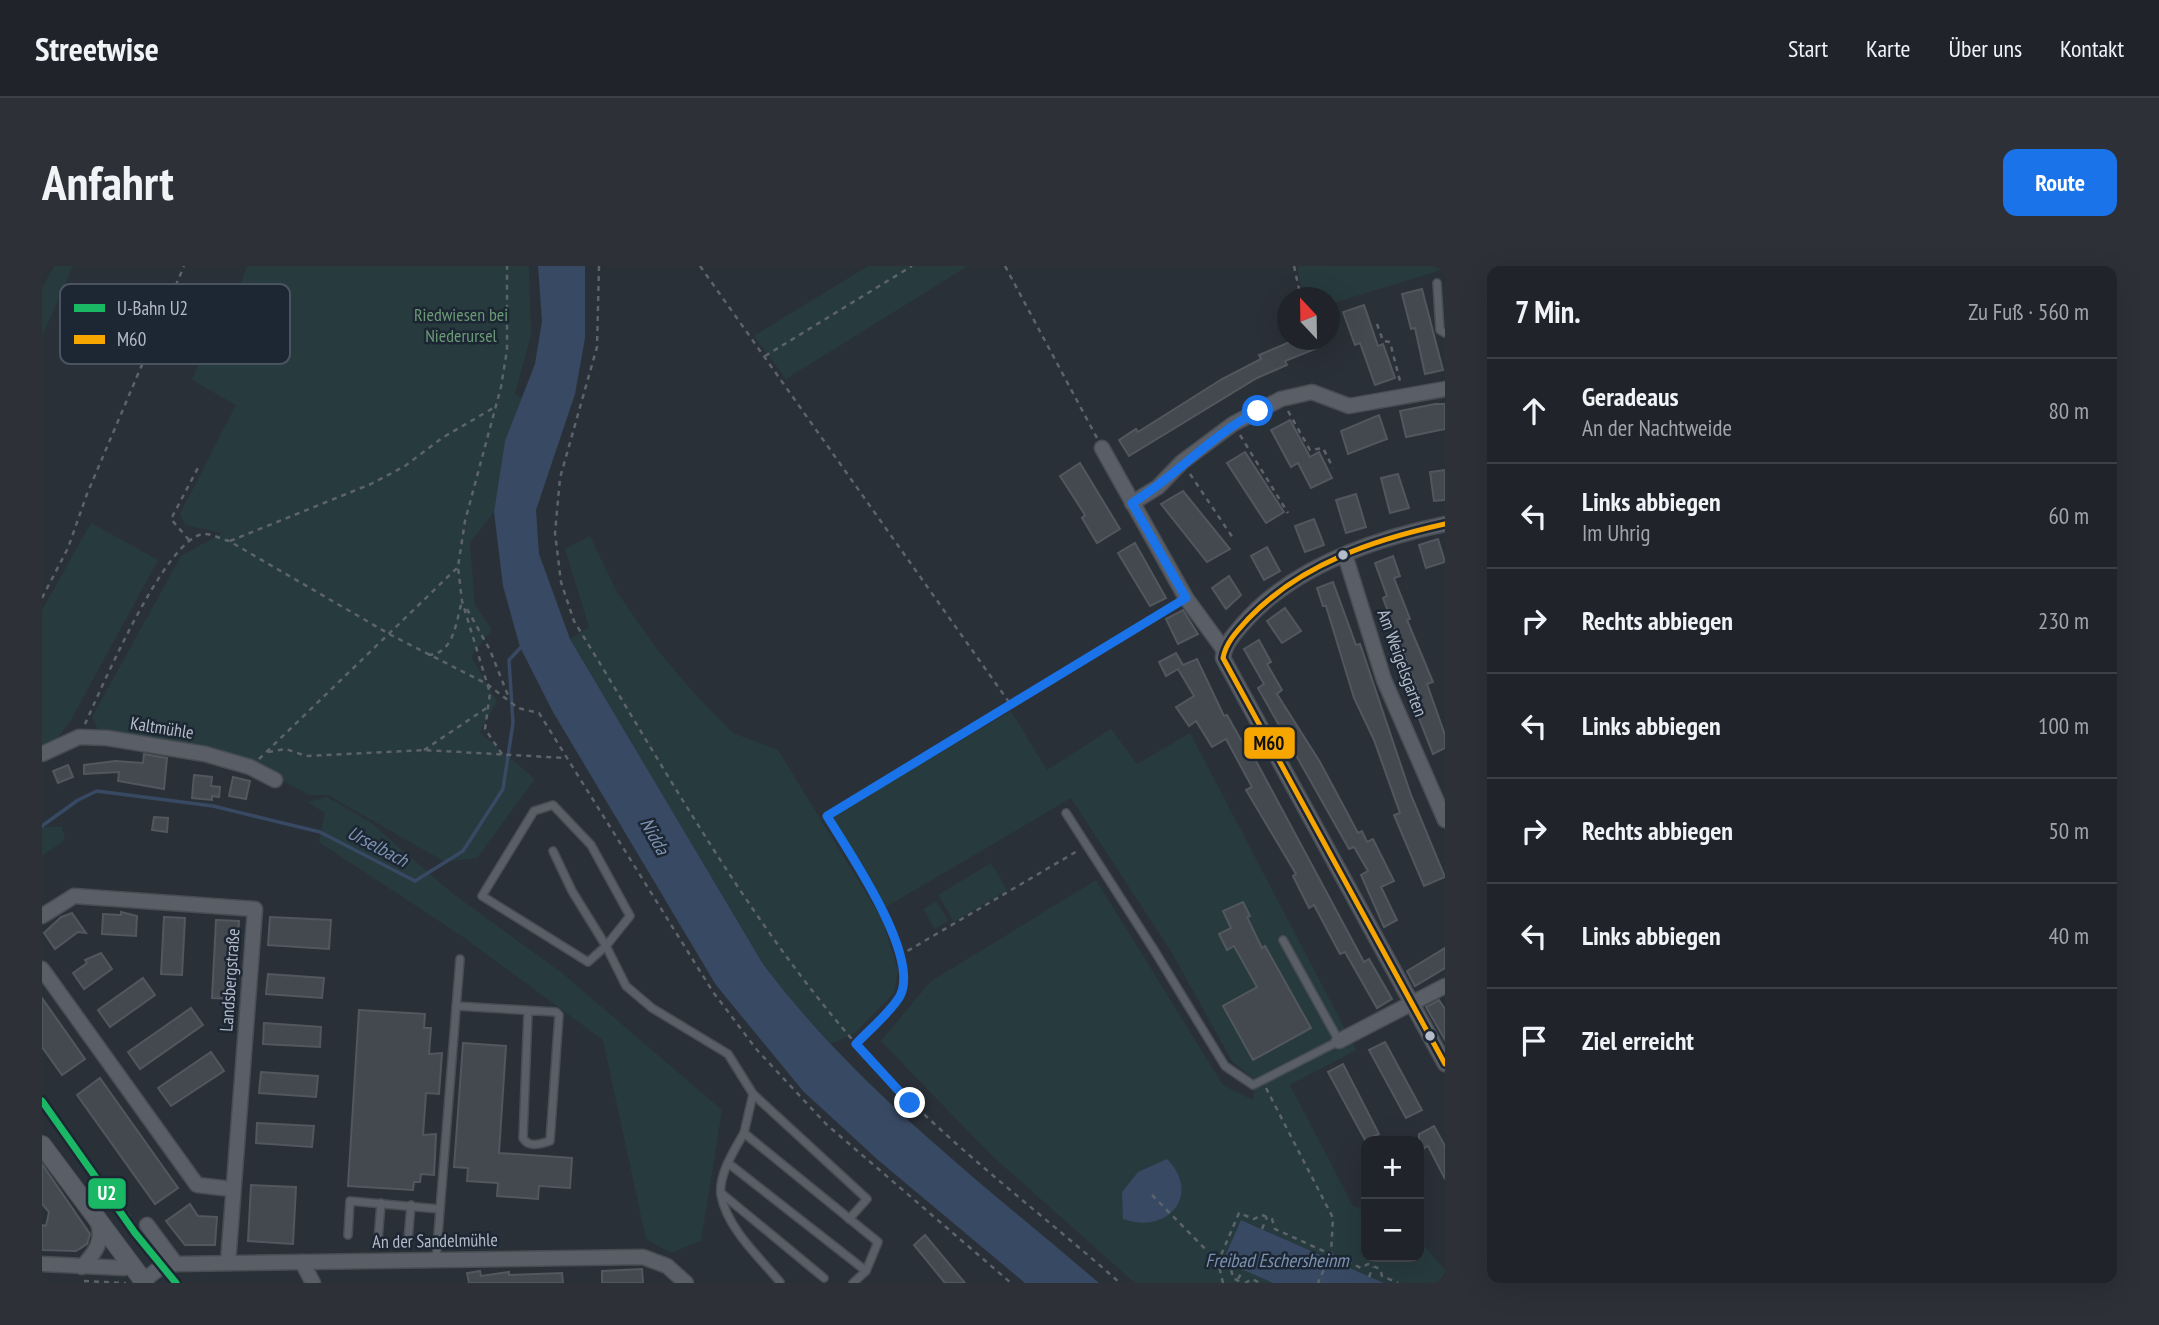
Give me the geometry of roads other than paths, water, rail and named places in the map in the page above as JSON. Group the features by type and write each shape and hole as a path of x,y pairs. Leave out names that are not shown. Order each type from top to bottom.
{"street":[{"path":"1132,503 1158,487 1182,462 1233,424 1281,399 1312,392 1349,407 1445,389"},
{"path":"1102,447 1186,598 1224,650 1228,671 1445,1064"},
{"path":"1224,650 1260,607 1298,579 1345,555 1399,535 1445,524"},
{"name":"Am Weigelsgarten","path":"1345,555 1384,680 1445,820"},
{"name":"Kaltmühle","path":"42,754 79,737 205,754 250,767 275,780"},
{"name":"Landsbergstraße","path":"42,916 74,896 255,908 228,1263"},
{"path":"42,969 197,1185 232,1189"},
{"path":"1339,1041 1445,986"},
{"path":"42,1145 144,1282"},
{"path":"83,1276 102,1234 98,1221"},
{"path":"144,1224 176,1264"},
{"name":"An der Sandelmühle","path":"144,1282 161,1267 176,1264 643,1257 667,1266 686,1283"},
{"path":"302,1262 313,1283"},
{"path":"42,1264 83,1276 130,1265"}],"lane":[{"path":"1437,283 1440,330 1445,333"},
{"path":"554,805 591,845 630,916 607,946 588,962 482,896 534,811 554,805"},
{"path":"1066,813 1088,844 1224,1066 1253,1085 1339,1041 1283,940"},
{"path":"553,851 572,891 607,946 626,986 652,1008 728,1054 753,1094 867,1199 849,1219"},
{"path":"436,1260 460,959"},
{"path":"456,1006 556,1012 559,1015 550,1141 542,1144 532,1144 523,1138 528,1012"},
{"path":"753,1094 744,1133 728,1163 720,1193 732,1224 780,1282"},
{"path":"744,1133 878,1242 866,1271 853,1283"},
{"path":"728,1163 866,1271"},
{"path":"720,1193 824,1278"},
{"path":"348,1236 350,1202 439,1209"},
{"path":"378,1240 381,1203"},
{"path":"408,1240 411,1205"}],"water":[{"name":"Nidda","path":"538,266 585,266 585,338 575,394 536,510 539,554 570,639 763,964 799,1009 879,1093 966,1171 1099,1283 1025,1283 878,1160 803,1091 716,985 553,712 520,647 503,586 494,512 505,441 535,364 542,321"},
{"path":"1167,1159 1177,1173 1181,1186 1180,1198 1175,1208 1166,1217 1154,1221 1123,1219 1122,1192 1138,1172"},
{"name":"Freibad Eschersheinm","path":"1241,1220 1384,1283 1273,1283 1223,1261"}],"waterway":[{"name":"Urselbach","path":"42,826 78,800 97,791 213,806 320,832 415,881 463,851 503,789 513,723 509,660 523,645"}],"metro line":[{"name":"U2","path":"42,1101 135,1233 176,1283"}],"park label":[{"name":"Riedwiesen bei Niederursel","path":"461,325"}]}
